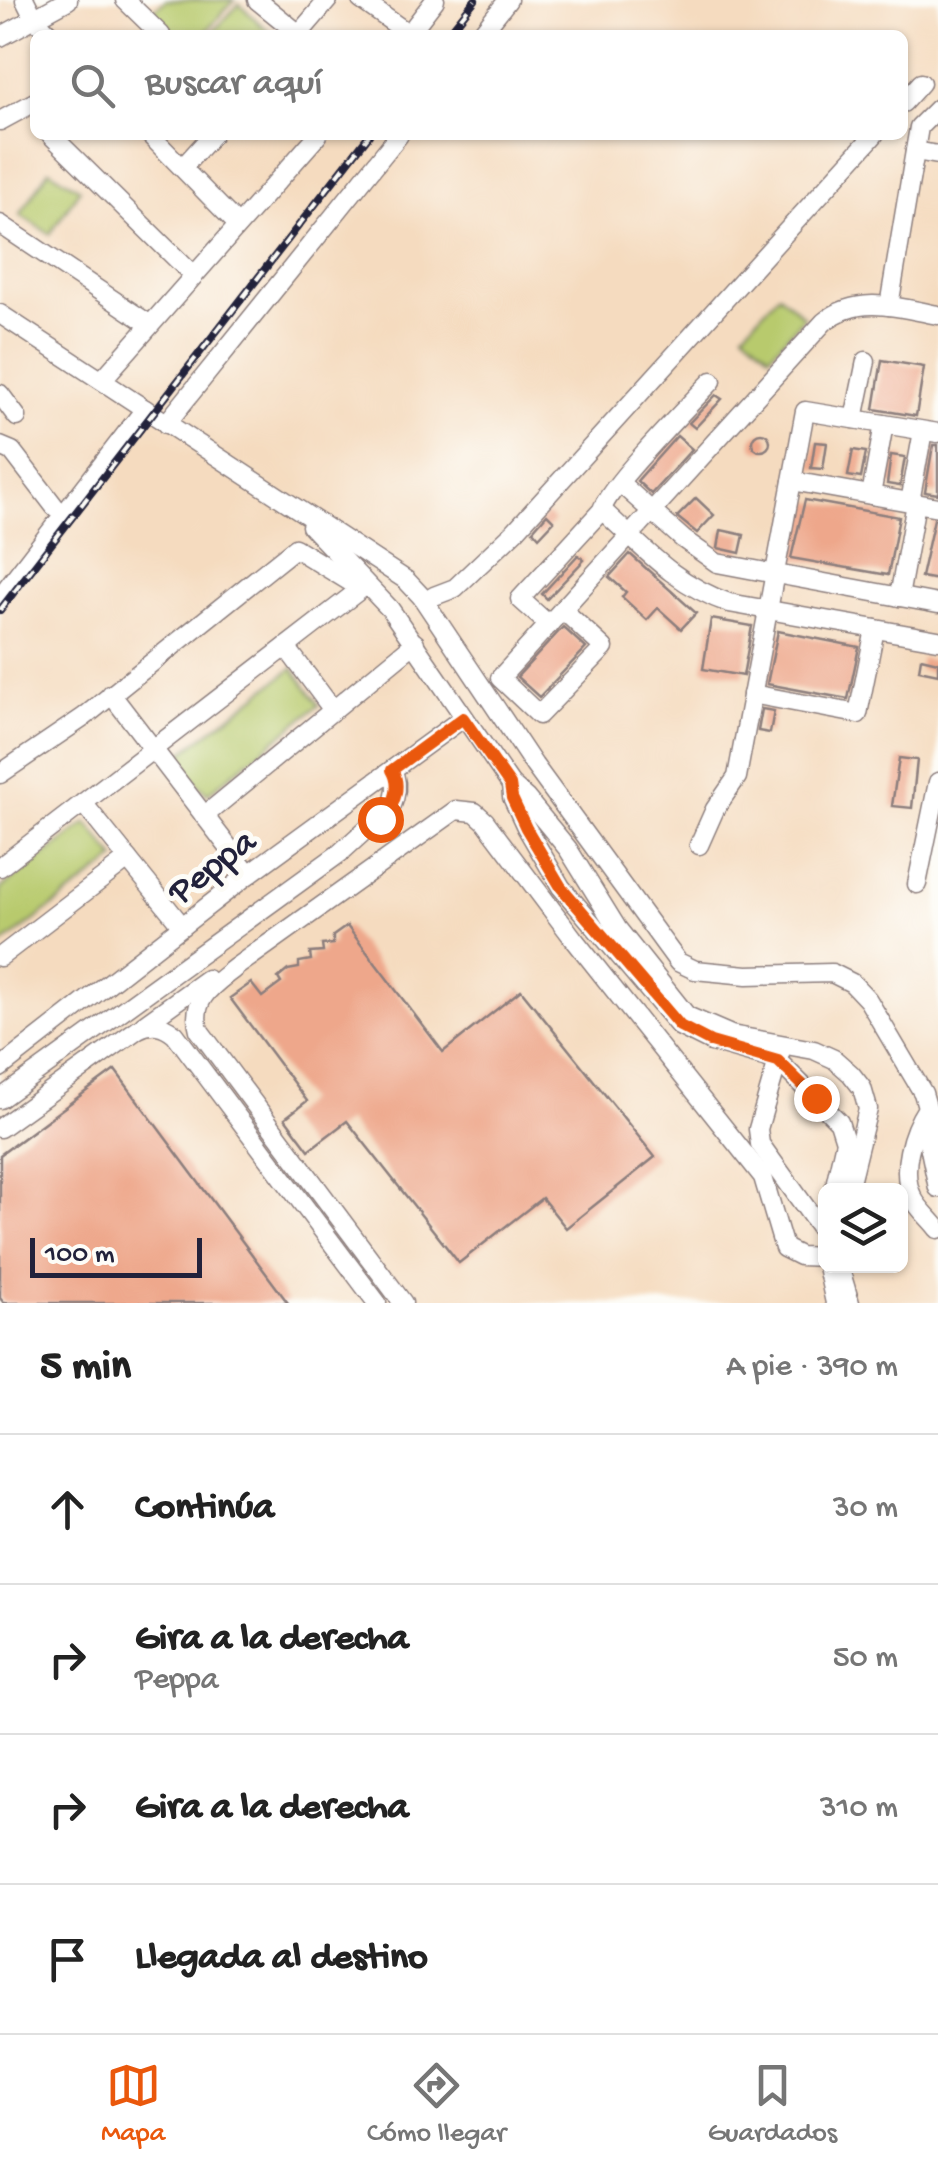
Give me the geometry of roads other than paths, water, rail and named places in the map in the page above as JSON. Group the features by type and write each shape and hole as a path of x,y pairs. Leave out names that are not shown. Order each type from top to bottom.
{"street":[{"path":"24,0 46,30"},
{"path":"0,37 68,0"},
{"path":"125,0 156,30"},
{"path":"257,0 292,30"},
{"path":"302,30 328,0"},
{"path":"361,0 402,30"},
{"path":"413,30 435,0"},
{"path":"484,30 508,0"},
{"path":"908,98 922,83"},
{"path":"889,306 919,128 938,108"},
{"path":"0,121 30,109"},
{"path":"57,140 193,275"},
{"path":"155,140 238,224"},
{"path":"183,167 207,140"},
{"path":"102,380 314,140"},
{"path":"166,424 395,140"},
{"path":"434,596 455,588 515,531 869,140"},
{"path":"915,151 938,156"},
{"path":"0,224 149,324"},
{"path":"562,610 604,648 538,716 500,678 824,322 837,312 862,304 938,315"},
{"path":"0,314 406,580 421,596 534,765 671,956 695,970 746,975 826,972 841,976 868,1000 928,1107 927,1135 938,1188"},
{"path":"854,420 866,361"},
{"path":"549,625 520,598 602,510 603,503 620,483 712,381"},
{"path":"0,394 17,417"},
{"path":"0,597 145,409"},
{"path":"698,845 737,777 806,412 930,432 913,502 899,597"},
{"path":"871,495 884,424"},
{"path":"0,446 12,451 55,507"},
{"path":"792,480 938,507"},
{"path":"620,483 717,563 938,604"},
{"path":"293,508 415,643 510,785 526,798 568,849 616,928 687,1016 780,1053 839,1122 846,1141 836,1183"},
{"path":"602,510 661,566 696,592 728,603 938,640"},
{"path":"0,774 84,717 295,548 364,587"},
{"path":"0,867 364,587"},
{"path":"752,694 858,714 876,629"},
{"path":"204,816 415,643"},
{"path":"286,647 333,710"},
{"path":"111,694 249,874"},
{"name":"Peppa","path":"0,1068 249,874 463,718"},
{"path":"0,1099 340,853 367,840 386,817 396,792 397,780 392,770"},
{"path":"917,884 938,782"},
{"path":"510,785 512,798 546,863 587,921 680,1026 711,1042 780,1053 814,1050 834,1059 851,1074 868,1102 868,1116 850,1183"},
{"path":"83,803 182,926"},
{"path":"402,1303 198,1030 196,1012 203,995 450,811 475,812 485,821 763,1177 784,1248 800,1256 818,1257"},
{"path":"546,863 568,849"},
{"path":"0,957 128,859"},
{"path":"0,1128 248,951 276,938"},
{"path":"138,1029 160,1026 175,1034 377,1303"},
{"path":"780,1053 758,1129 760,1144 818,1221"},
{"path":"839,1122 868,1102"},
{"path":"928,1107 912,1138 908,1182 916,1204 938,1229"},
{"path":"829,1273 835,1303"},
{"path":"841,1273 850,1303"}],"railway":[{"path":"451,30 475,0"},
{"path":"0,610 365,140"}]}
